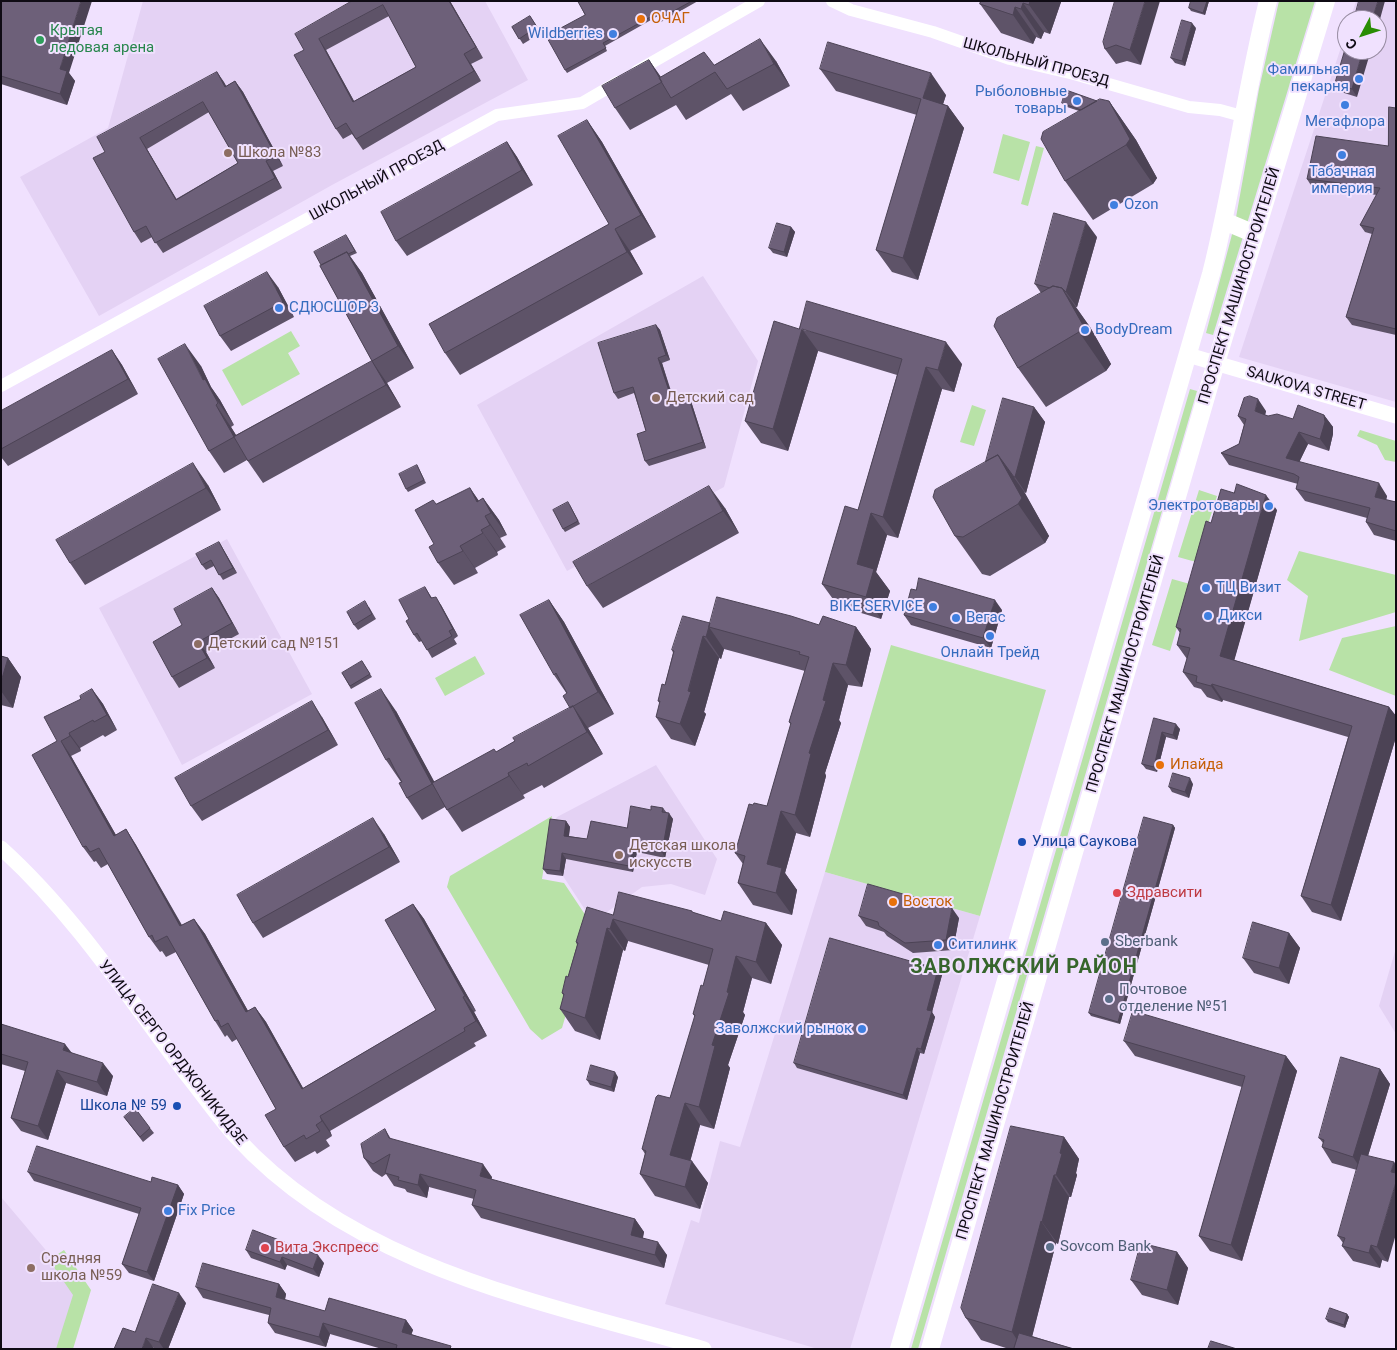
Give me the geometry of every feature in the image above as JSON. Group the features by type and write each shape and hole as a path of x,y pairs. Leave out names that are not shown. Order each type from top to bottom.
{"main road":[{"name":"ПРОСПЕКТ МАШИНОСТРОИТЕЛЕЙ","path":"899,1349 1188,355 1224,221 1242,116 1268,1"},
{"name":"ПРОСПЕКТ МАШИНОСТРОИТЕЛЕЙ","path":"930,1349 1216,364 1326,1"},
{"path":"1224,221 1256,234"}],"street":[{"name":"ШКОЛЬНЫЙ ПРОЕЗД","path":"1,386 497,116 582,103 759,1"},
{"name":"ШКОЛЬНЫЙ ПРОЕЗД","path":"832,1 851,10 934,32 1010,59 1074,74 1189,107 1220,110 1242,116"},
{"name":"SAUKOVA STREET","path":"1188,355 1396,416"},
{"name":"УЛИЦА СЕРГО ОРДЖОНИКИДЗЕ","path":"1,848 46,894 80,935 236,1137 277,1177 319,1209 376,1240 469,1279 704,1349"}],"shaded area":[{"name":"Школа №83","path":"143,1 485,1 528,80 332,185 99,316 20,177 108,128"},
{"path":"1356,1 1396,1 1396,402 1239,357 1337,59 1387,60 1387,10 1353,10"},
{"path":"703,276 758,361 724,487 567,571 477,405"},
{"path":"227,539 312,694 182,765 99,608"},
{"path":"656,765 717,859 705,895 671,884 642,887 593,922 563,876 547,874 553,824 557,817"},
{"name":"Заволжский рынок","path":"825,872 980,916 850,1349 818,1349 665,1304 691,1220 699,1223 720,1141 740,1147"},
{"path":"1396,948 1396,1034 1379,1006"},
{"name":"Средняя школа №59","path":"1,1197 82,1293 64,1349 1,1349"}],"green space":[{"path":"1279,1 1315,1 1213,335 1206,333 1235,223 1259,89"},
{"path":"1003,134 1030,142 1019,181 993,173"},
{"path":"1036,146 1044,148 1028,206 1021,204"},
{"path":"291,331 300,346 288,353 300,374 242,406 222,370"},
{"path":"1190,389 1197,391 918,1349 911,1349"},
{"path":"972,405 986,410 974,446 960,442"},
{"path":"1360,430 1396,441 1396,462 1385,460 1377,445 1357,436"},
{"path":"1199,490 1217,496 1196,562 1178,557"},
{"path":"1299,551 1396,575 1396,612 1299,641 1308,596 1287,580"},
{"path":"1172,579 1190,584 1170,651 1152,645"},
{"path":"1396,626 1396,696 1329,670 1342,638"},
{"path":"891,645 1046,690 980,916 825,872"},
{"path":"475,656 485,674 445,696 435,678"},
{"path":"552,816 542,879 564,883 592,925 562,1028 542,1040 530,1029 447,887 450,876"},
{"path":"64,1250 91,1290 73,1349 56,1349 73,1295 49,1260"}],"building":[{"name":"Крытая ледовая арена","path":"1,1 81,1 60,69 67,71 60,94 1,76"},
{"path":"352,1 449,1 476,47 464,54 474,71 356,139 346,123 336,129 294,55 304,50 295,34","holes":["383,5 416,67 353,102 319,39"]},
{"path":"578,1 692,1 659,19 656,14 603,43 606,48 565,70 546,36 585,15"},
{"path":"981,1 1030,1 1029,5 1023,3 1021,9 1015,7 1013,15 980,4"},
{"path":"1115,1 1145,1 1130,50 1116,45 1105,49 1103,42"},
{"path":"1191,1 1207,1 1203,13 1189,8"},
{"path":"1359,1 1378,1 1375,10 1357,10"},
{"path":"530,16 537,27 519,39 512,27"},
{"path":"1182,20 1192,23 1182,61 1171,58"},
{"path":"760,39 774,64 727,89 715,72 671,98 659,78 704,52 714,65"},
{"path":"828,42 931,73 923,98 948,106 903,258 876,250 921,99 820,69"},
{"path":"649,60 662,82 615,108 602,86"},
{"path":"1342,60 1360,60 1352,89 1335,84"},
{"path":"217,72 225,87 235,81 276,156 266,161 275,178 155,243 146,226 134,232 93,158 105,152 97,137","holes":["203,102 238,163 176,200 140,138"]},
{"path":"1066,90 1097,101 1081,110 1062,103"},
{"path":"1100,99 1109,101 1130,139 1126,145 1065,181 1041,139 1043,132"},
{"path":"1389,107 1396,108 1396,329 1346,317 1374,228 1360,225 1380,188 1307,179 1316,136 1388,146"},
{"path":"587,120 641,215 615,229 627,252 445,353 429,324 609,224 558,136"},
{"path":"507,142 522,170 396,241 381,212"},
{"path":"1054,213 1086,222 1066,292 1062,288 1053,286 1050,288 1035,284"},
{"path":"777,223 791,227 784,252 769,248"},
{"path":"346,235 355,251 348,254 347,252 321,265 314,252"},
{"path":"347,252 398,346 372,361 320,266"},
{"path":"267,272 283,302 220,336 204,306"},
{"path":"1053,286 1062,288 1083,325 1079,332 1018,368 994,326 997,318"},
{"path":"807,301 946,342 938,370 926,367 883,517 871,513 857,564 874,569 866,597 822,584 845,506 858,510 902,359 802,329 773,429 745,421 774,321 799,329"},
{"name":"Детский сад","path":"656,325 666,355 658,358 671,397 687,393 703,442 645,461 637,434 646,431 633,387 614,393 598,343"},
{"path":"185,344 203,380 205,379 218,403 216,405 234,437 209,451 158,359"},
{"path":"112,350 128,379 1,449 1,411"},
{"path":"372,361 386,385 248,461 234,437"},
{"path":"1250,396 1258,399 1255,411 1268,416 1277,414 1293,419 1298,405 1324,415 1325,422 1320,439 1299,432 1286,458 1379,483 1375,497 1396,502 1396,531 1366,522 1370,508 1296,489 1299,477 1294,474 1221,453 1239,444 1246,419 1238,416 1244,398"},
{"path":"1003,398 1034,407 1015,477 998,455 986,461"},
{"path":"998,455 1022,498 1018,504 963,537 955,536 933,497 935,490"},
{"path":"193,463 206,488 70,563 56,540"},
{"path":"417,465 424,480 406,489 399,474"},
{"path":"1237,484 1266,495 1220,656 1389,707 1331,905 1301,896 1352,726 1212,684 1211,686 1196,682 1197,676 1183,672 1190,648 1177,645 1181,629 1176,627 1206,521 1211,523 1221,489 1234,493"},
{"path":"709,486 723,511 587,586 573,562"},
{"path":"470,488 477,502 483,498 491,513 485,516 490,525 481,530 483,533 460,546 463,551 438,563 429,547 434,544 415,510 433,500 436,504"},
{"path":"568,502 578,521 563,529 553,510"},
{"path":"219,542 233,568 219,575 211,560 202,565 196,554"},
{"name":"Вегас","path":"919,578 995,600 983,638 904,615 911,589 916,590"},
{"path":"425,587 431,598 436,597 453,629 449,631 452,636 427,650 417,633 414,635 406,621 409,619 399,600"},
{"name":"Детский сад №151","path":"212,588 232,623 198,642 207,658 172,677 153,642 182,625 174,609"},
{"path":"717,597 819,625 823,616 856,627 846,665 833,663 823,700 826,701 809,753 811,754 795,815 781,811 767,864 782,868 776,893 738,883 745,856 735,853 749,804 753,805 754,803 767,806 791,723 789,722 809,657 799,654 800,652 709,627"},
{"path":"549,600 598,692 570,708 563,696 567,693 556,673 554,675 520,615"},
{"path":"365,601 372,614 354,625 347,612"},
{"path":"683,616 710,623 706,637 703,636 688,691 691,692 680,724 656,717 662,684 665,685 674,651 672,650"},
{"path":"1,656 8,658 1,682"},
{"path":"362,661 370,674 350,686 342,673"},
{"path":"92,689 107,715 69,733 70,736 61,741 114,836 126,829 180,926 194,919 246,1012 255,1007 302,1089 436,1010 385,920 413,904 465,996 463,997 476,1021 464,1028 465,1031 320,1116 322,1121 316,1125 320,1131 306,1139 304,1135 284,1147 265,1115 276,1109 228,1023 221,1027 218,1020 215,1021 167,936 155,942 152,935 149,937 99,848 90,852 86,846 83,847 32,755 57,741 44,717 81,699 80,696"},
{"path":"381,689 432,784 407,798 399,783 402,782 389,758 386,760 355,703"},
{"path":"312,701 328,730 191,806 175,778"},
{"path":"573,706 587,732 528,766 527,763 508,773 509,776 447,810 432,783 494,749 496,752 515,741 513,738"},
{"path":"1154,718 1176,724 1173,735 1162,732 1154,767 1142,764"},
{"path":"1173,773 1190,778 1185,792 1169,787"},
{"path":"631,806 651,810 651,806 663,808 662,812 669,813 662,852 633,847 629,866 562,853 560,871 543,869 550,819 566,821 564,836 587,839 591,821 627,828"},
{"path":"1144,817 1173,825 1118,1022 1089,1013"},
{"path":"373,818 389,847 253,923 237,895"},
{"path":"868,884 952,908 946,940 905,943 879,926 878,922 859,916"},
{"path":"619,892 692,911 721,921 724,911 766,923 756,962 736,956 727,992 729,993 712,1045 715,1046 699,1107 685,1103 670,1155 692,1161 685,1187 640,1174 646,1151 642,1149 656,1097 658,1095 670,1098 695,1015 693,1014 701,985 703,986 713,949 613,919 610,929 607,928 585,1018 560,1009 566,976 568,977 587,907 613,915"},
{"path":"1253,922 1289,933 1279,968 1243,958"},
{"name":"Заволжский рынок","path":"830,938 938,969 927,1010 932,1011 921,1049 917,1048 903,1095 794,1063"},
{"path":"1133,1011 1286,1056 1231,1245 1199,1236 1245,1076 1124,1041"},
{"path":"1,1024 65,1044 63,1050 103,1063 97,1082 57,1070 38,1126 11,1118 28,1062 1,1054"},
{"path":"1341,1057 1380,1069 1353,1157 1322,1147 1324,1140 1319,1138"},
{"path":"591,1065 615,1072 611,1087 587,1080"},
{"path":"135,1108 150,1128 140,1137 124,1117"},
{"path":"1011,1126 1064,1137 1060,1153 1062,1154 1041,1221 1012,1332 966,1318 961,1308"},
{"path":"385,1129 389,1138 483,1164 480,1176 635,1219 631,1235 658,1242 655,1255 472,1205 476,1190 420,1174 418,1185 398,1180 399,1177 385,1173 390,1154 373,1164 364,1158 361,1144"},
{"path":"37,1146 151,1182 152,1177 178,1185 147,1272 122,1264 141,1208 28,1172"},
{"path":"1361,1154 1394,1162 1391,1172 1396,1173 1396,1182 1377,1247 1371,1245 1369,1253 1342,1246 1345,1238 1338,1236"},
{"path":"253,1230 318,1255 313,1269 282,1257 280,1262 246,1250"},
{"path":"1141,1243 1177,1252 1167,1290 1131,1280"},
{"path":"203,1263 279,1284 276,1297 325,1311 329,1298 406,1320 402,1332 451,1346 450,1349 396,1349 397,1345 323,1323 319,1337 268,1323 271,1308 196,1287"},
{"path":"153,1284 179,1293 159,1342 146,1338 142,1349 114,1349 123,1328 135,1332"},
{"path":"1330,1308 1347,1314 1344,1325 1326,1319"},
{"path":"1019,1333 1074,1349 1014,1349"},
{"path":"1211,1341 1237,1349 1208,1349"}],"place":[{"name":"ОЧАГ","path":"641,19"},
{"name":"Wildberries","path":"613,34"},
{"name":"Крытая ледовая арена","path":"40,40"},
{"name":"Фамильная пекарня","path":"1359,79"},
{"name":"Рыболовные товары","path":"1077,101"},
{"name":"Мегафлора","path":"1345,105"},
{"name":"Школа №83","path":"228,153"},
{"name":"Табачная империя","path":"1342,155"},
{"name":"Ozon","path":"1114,205"},
{"name":"СДЮСШОР 3","path":"279,308"},
{"name":"BodyDream","path":"1085,330"},
{"name":"Детский сад","path":"656,398"},
{"name":"Электротовары","path":"1269,506"},
{"name":"ТЦ Визит","path":"1206,588"},
{"name":"BIKE SERVICE","path":"933,607"},
{"name":"Дикси","path":"1208,616"},
{"name":"Вегас","path":"956,618"},
{"name":"Онлайн Трейд","path":"990,636"},
{"name":"Детский сад №151","path":"198,644"},
{"name":"Илайда","path":"1160,765"},
{"name":"Улица Саукова","path":"1022,842"},
{"name":"Детская школа искусств","path":"619,855"},
{"name":"Здравсити","path":"1117,893"},
{"name":"Восток","path":"893,902"},
{"name":"Sberbank","path":"1105,942"},
{"name":"Ситилинк","path":"938,945"},
{"name":"Почтовое отделение №51","path":"1109,999"},
{"name":"Заволжский рынок","path":"862,1029"},
{"name":"Школа № 59","path":"177,1106"},
{"name":"Fix Price","path":"168,1211"},
{"name":"Sovcom Bank","path":"1050,1247"},
{"name":"Вита Экспресс","path":"265,1248"},
{"name":"Средняя школа №59","path":"31,1268"}],"district":[{"name":"ЗАВОЛЖСКИЙ РАЙОН","path":"1024,968"}]}
